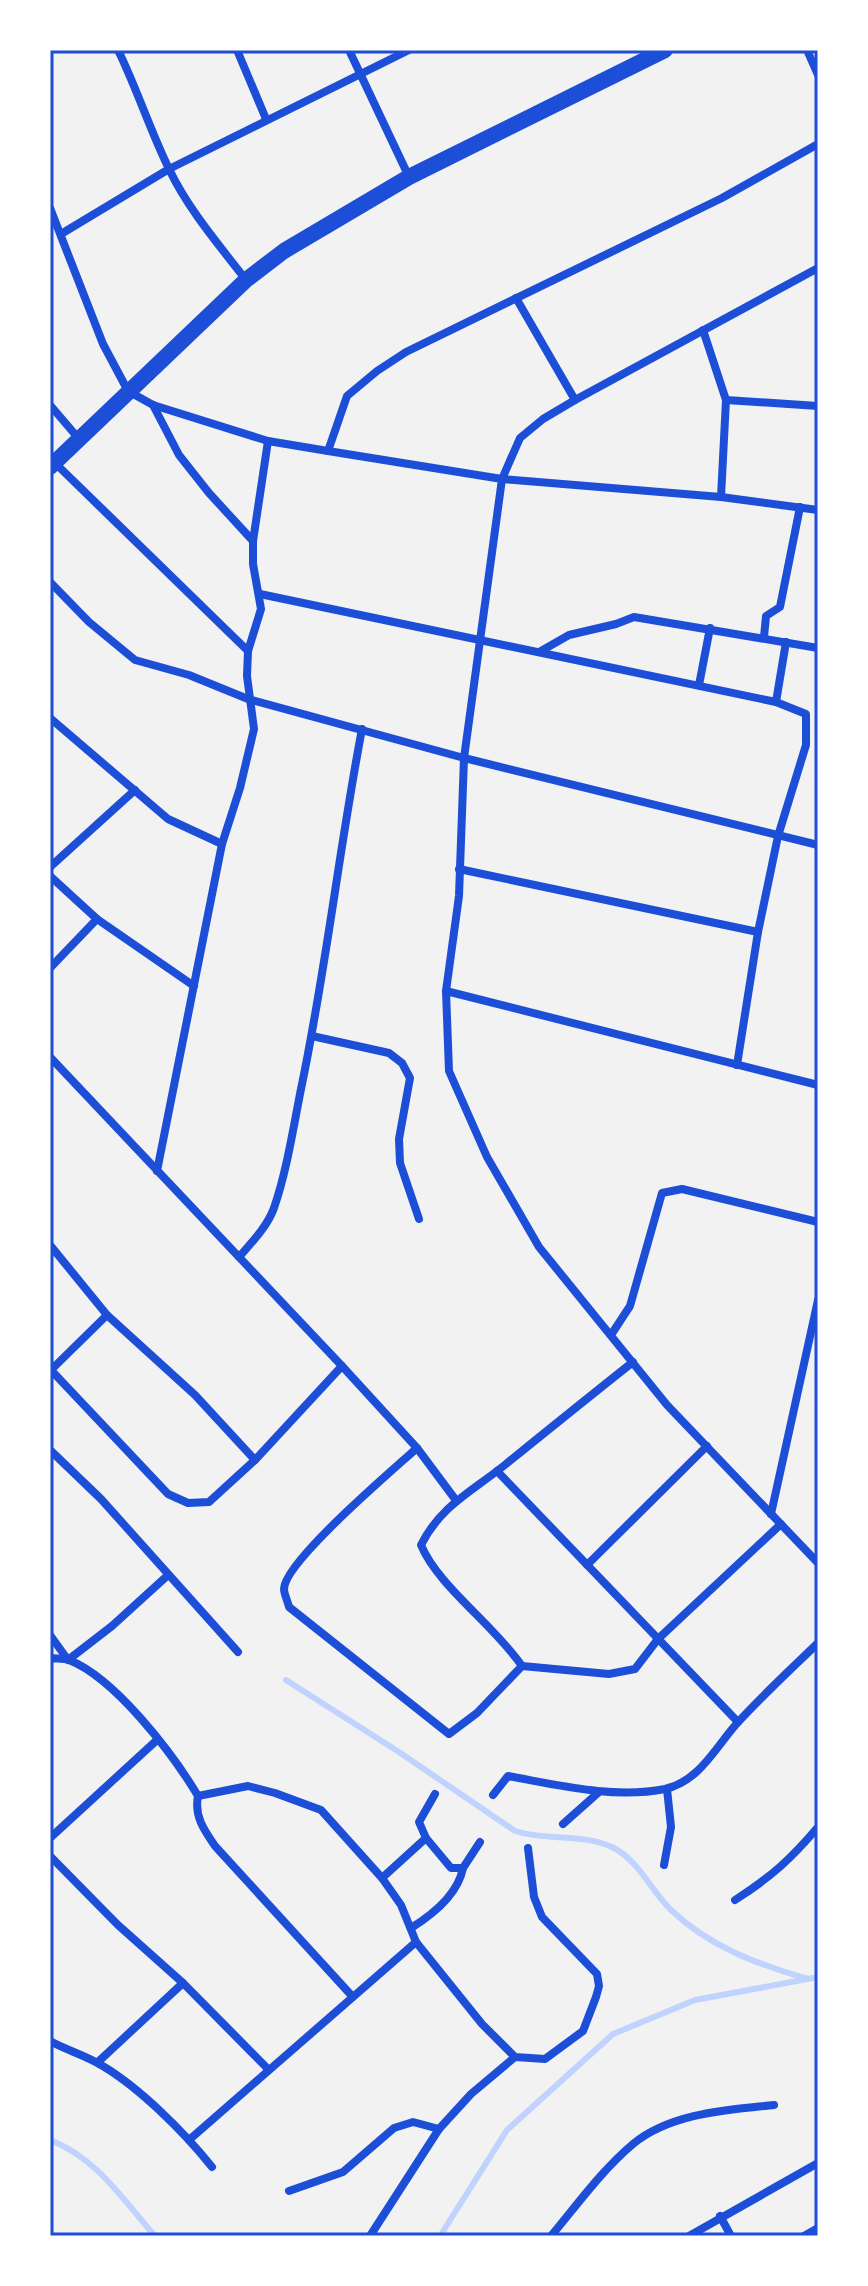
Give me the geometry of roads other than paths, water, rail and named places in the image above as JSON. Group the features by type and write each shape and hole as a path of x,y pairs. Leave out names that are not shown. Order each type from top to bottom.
{"main road":[{"path":"52,464 246,280 284,251 409,177 665,50"}],"street":[{"path":"118,50 169,169 187,201 246,280"},
{"path":"237,50 266,119"},
{"path":"349,50 409,177"},
{"path":"61,234 169,169 409,50"},
{"path":"807,50 818,75"},
{"path":"328,451 347,396 406,352 722,198 818,144"},
{"path":"50,208 103,344 128,391 153,405 268,441 502,479 721,497 818,510"},
{"path":"818,268 575,400 543,419 520,438 502,479 464,758 459,896 446,991 449,1071 487,1157 539,1247 667,1405 818,1563"},
{"path":"516,298 575,400"},
{"path":"703,330 726,400 721,497"},
{"path":"726,400 818,406"},
{"path":"50,405 79,439"},
{"path":"153,405 179,455 253,541"},
{"path":"157,1171 222,844 254,729 248,699 248,651 261,609 253,564 253,541 268,441"},
{"path":"52,464 248,651"},
{"path":"764,637 766,616 780,607 800,507"},
{"path":"50,582 89,622 135,660 189,675 248,699 464,758 818,845"},
{"path":"260,594 699,685 776,702 806,714 806,745 778,836 758,932 737,1065"},
{"path":"540,652 569,635 634,617 818,648"},
{"path":"699,685 710,628"},
{"path":"776,702 786,642"},
{"path":"50,718 168,819 222,844"},
{"path":"239,1257 274,1210 312,1036 362,729"},
{"path":"50,867 135,790"},
{"path":"459,869 758,932"},
{"path":"50,876 97,919 194,986"},
{"path":"50,968 97,919"},
{"path":"446,991 818,1085"},
{"path":"312,1036 389,1053 402,1063 410,1078 399,1139 400,1163 419,1219"},
{"path":"50,1057 342,1366 417,1448 455,1499"},
{"path":"611,1335 630,1306 662,1193 682,1189 818,1222"},
{"path":"50,1245 107,1315 195,1395 255,1460"},
{"path":"771,1514 818,1300"},
{"path":"107,1315 50,1370 168,1494 188,1503 209,1502 255,1460 342,1366"},
{"path":"522,1666 506,1642 428,1563 421,1545 428,1531 455,1499 497,1471 633,1362"},
{"path":"587,1565 707,1446"},
{"path":"417,1448 340,1518 290,1571 283,1589 289,1607 449,1734 477,1713 522,1666"},
{"path":"50,1450 101,1499 238,1652"},
{"path":"497,1471 738,1722"},
{"path":"522,1666 609,1674 635,1669 658,1639 781,1524"},
{"path":"50,1658 68,1660 112,1626 167,1576"},
{"path":"50,1635 68,1660 110,1688 157,1740 198,1796 198,1817 215,1846 352,1996"},
{"path":"493,1795 508,1776 599,1792 667,1789 690,1777 708,1762 738,1722 818,1643"},
{"path":"50,1838 157,1740"},
{"path":"198,1796 248,1786 321,1810 382,1878 401,1905 416,1942 482,2024 515,2057 545,2059 583,2031 599,1986 597,1974 542,1917 534,1897 528,1848"},
{"path":"664,1865 671,1827 667,1789"},
{"path":"563,1824 599,1792"},
{"path":"435,1794 419,1822 426,1838 451,1868 463,1868"},
{"path":"735,1900 769,1879 818,1827"},
{"path":"382,1878 426,1838"},
{"path":"411,1928 430,1916 461,1881 463,1868 480,1842"},
{"path":"50,1856 269,2070"},
{"path":"189,2140 416,1942"},
{"path":"98,2062 183,1983"},
{"path":"50,2041 98,2062 124,2080 189,2140 212,2167"},
{"path":"370,2236 439,2129 471,2094 515,2057"},
{"path":"551,2236 635,2143 676,2121 719,2111 774,2105"},
{"path":"289,2191 343,2172 394,2128 413,2122 439,2129"},
{"path":"689,2236 818,2163"},
{"path":"720,2216 731,2236"},
{"path":"804,2236 818,2228"}],"waterway":[{"path":"286,1680 515,1831 588,1840 612,1847 630,1860 671,1910 702,1934 753,1960 808,1979"},
{"path":"440,2236 507,2130 613,2034 695,2000 818,1977"},
{"path":"50,2140 67,2148 95,2169 155,2236"}]}
